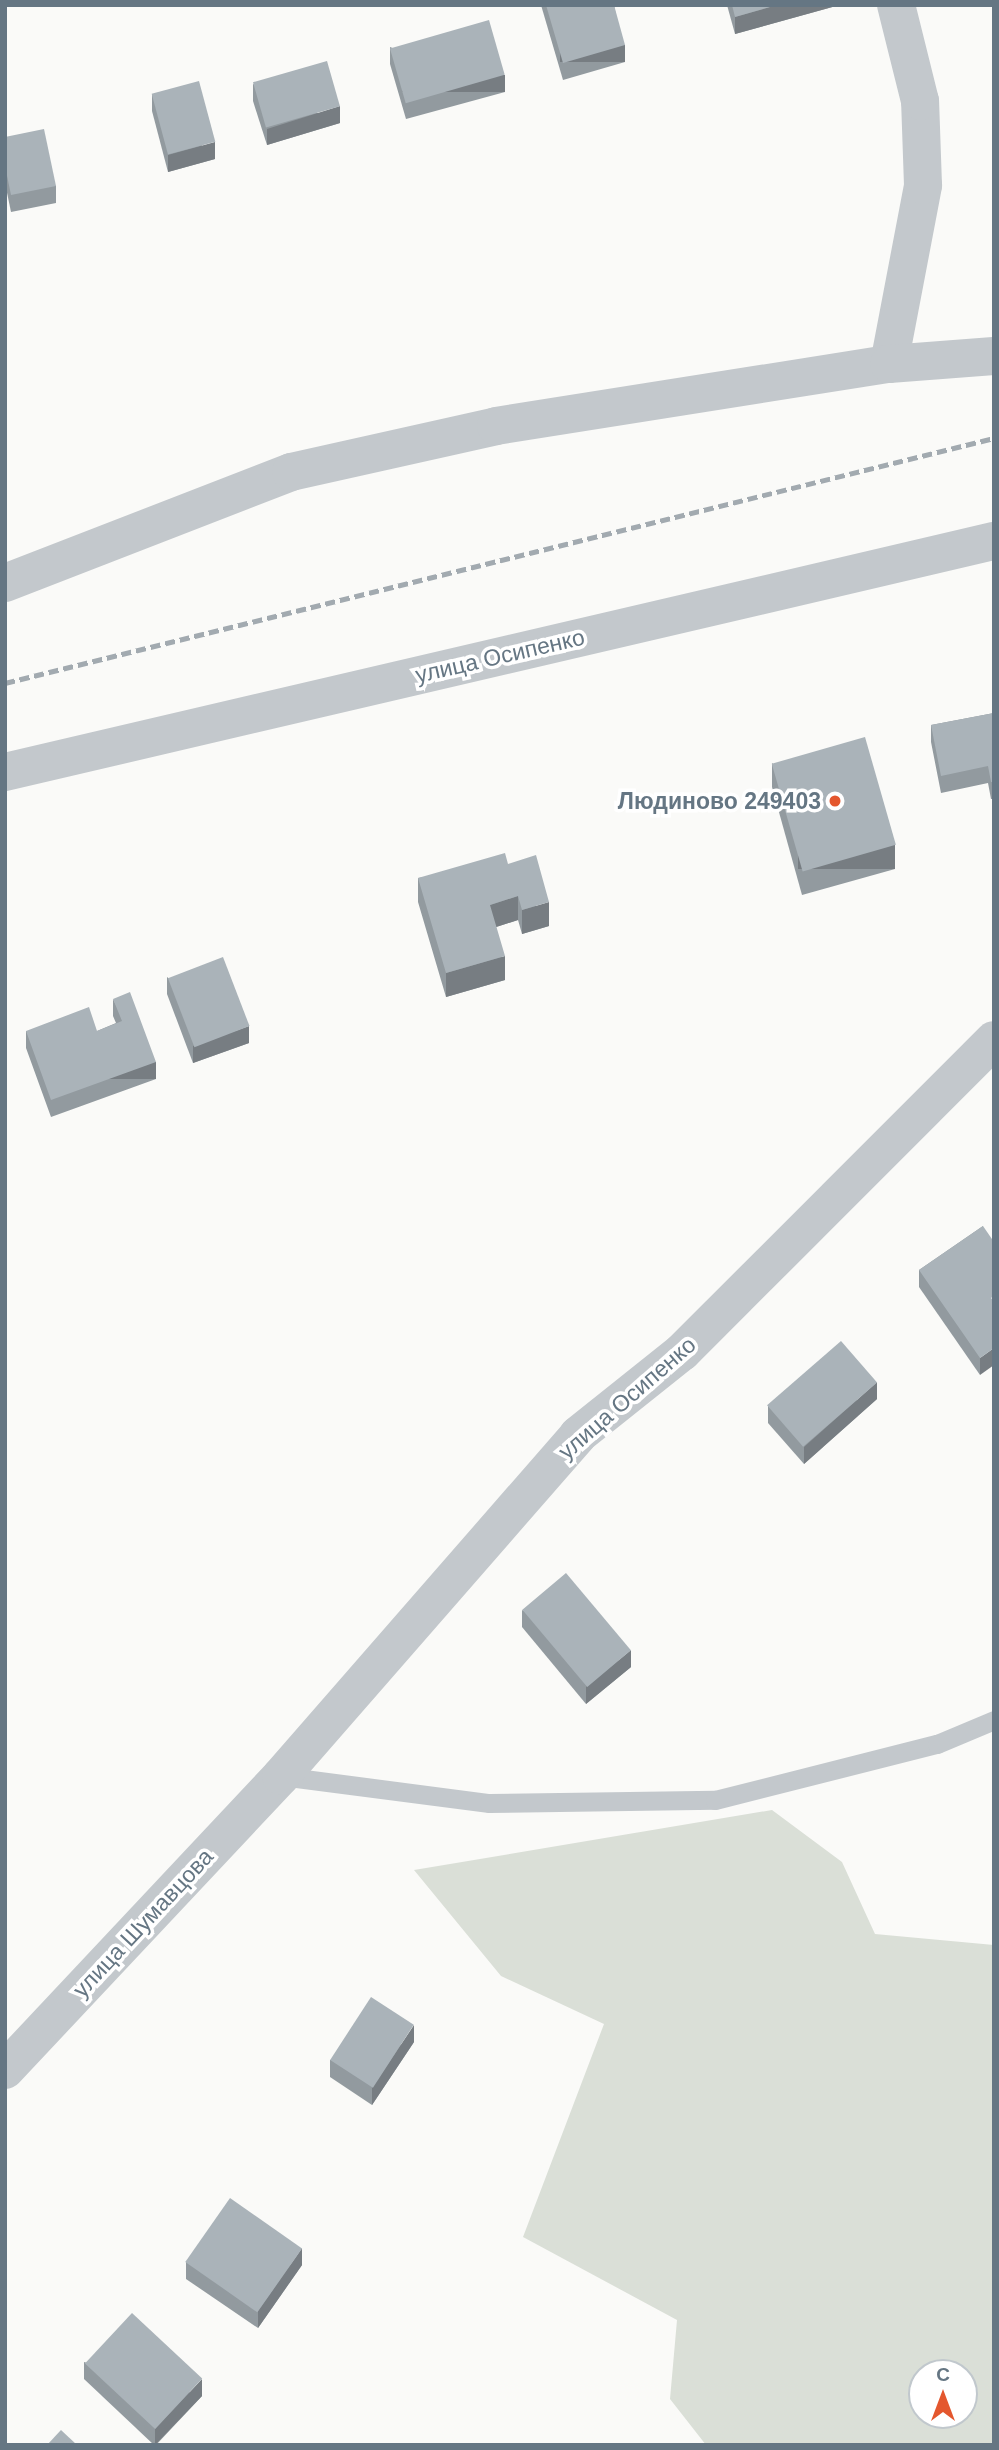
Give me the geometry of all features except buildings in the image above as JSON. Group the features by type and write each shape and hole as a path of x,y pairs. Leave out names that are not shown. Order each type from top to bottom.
{"street":[{"path":"889,364 923,185 920,102 896,5"},
{"path":"5,583 291,472 496,426 889,364 994,356"},
{"name":"улица Осипенко","path":"5,772 994,541"},
{"name":"улица Осипенко","path":"281,1776 579,1435 682,1352 994,1040"},
{"name":"улица Шумавцова","path":"5,2070 281,1776"}],"lane":[{"path":"281,1776 489,1802 715,1800 937,1744 994,1720"}],"shaded area":[{"path":"772,1810 842,1862 875,1934 994,1945 994,2445 706,2445 670,2399 677,2320 523,2237 604,2024 501,1976 414,1870"}],"railway":[{"path":"5,683 994,438"}],"place":[{"name":"Людиново 249403","path":"835,801"}]}
